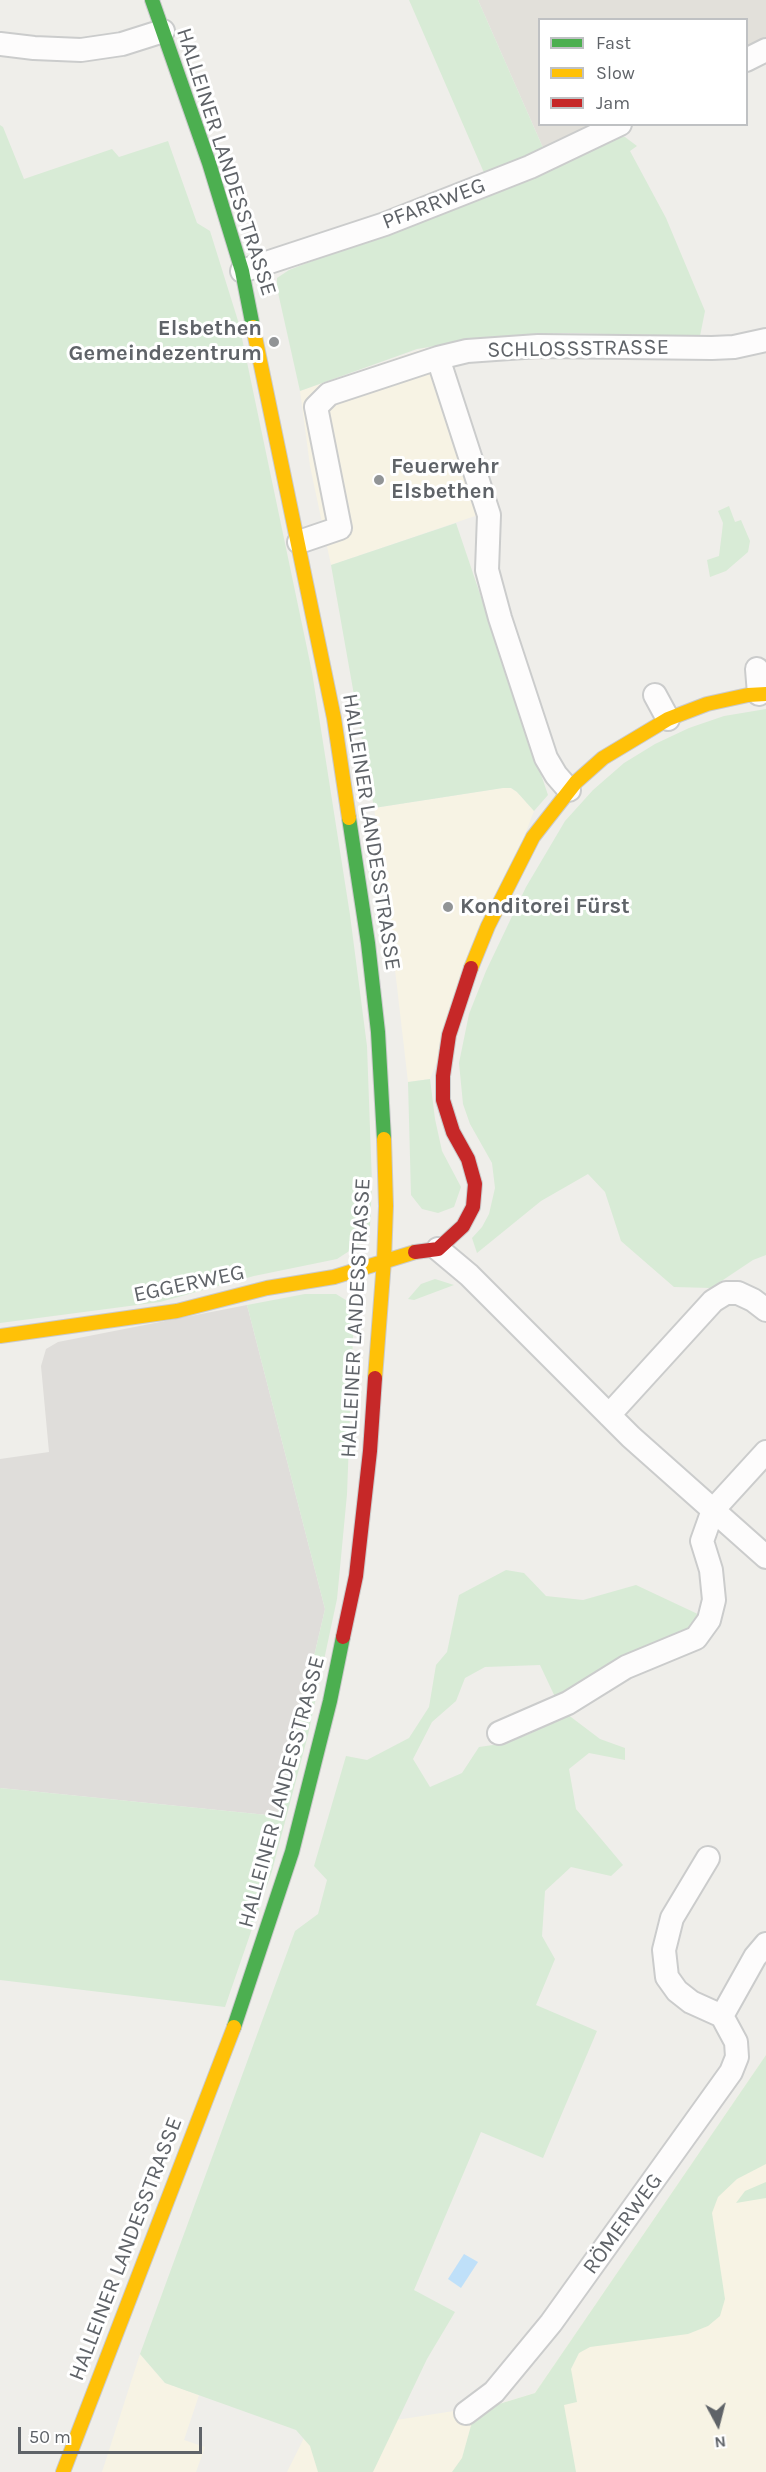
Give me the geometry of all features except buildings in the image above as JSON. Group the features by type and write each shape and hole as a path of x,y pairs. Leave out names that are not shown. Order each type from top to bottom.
{"main road":[{"name":"HALLEINER LANDESSTRASSE","path":"63,2472 245,1999 292,1852 330,1701 356,1576 370,1451 386,1206 384,1117 372,976 334,718 242,271 209,163 152,0"},
{"path":"438,1249 463,1226 473,1207 474,1184 468,1159 453,1132 443,1100 443,1076 449,1035 462,990 488,926 533,837 569,790 603,758 668,718 706,704 762,694"},
{"name":"EGGERWEG","path":"0,1336 177,1311 267,1288 334,1276 384,1261 438,1249"}],"street":[{"path":"0,44 81,50 122,44 163,31"},
{"path":"748,59 766,50"},
{"name":"PFARRWEG","path":"242,271 385,224 530,167 616,126"},
{"name":"SCHLOSSSTRASSE","path":"299,542 340,528 316,407 329,394 438,358 467,351 538,346 615,358 734,347 766,340"},
{"path":"438,358 489,515 487,570 500,618 546,758 556,775 569,790"},
{"path":"757,669 762,694"},
{"path":"656,695 668,718"},
{"path":"438,1249 469,1275 631,1437 766,1557"},
{"path":"609,1415 713,1301 726,1293 738,1293 753,1300 766,1310"},
{"path":"499,1733 568,1703 626,1667 696,1638 709,1620 714,1600 711,1570 702,1541 713,1510 766,1452"},
{"path":"708,1858 689,1886 672,1918 664,1950 668,1977 677,1991 691,2002 722,2016 755,1957 766,1944"},
{"name":"RÖMERWEG","path":"466,2414 494,2392 551,2323 731,2072 737,2057 736,2042 722,2016"}],"shaded area":[{"path":"478,0 766,0 766,40 748,49 748,18 538,18 538,126 594,126 544,150"},
{"path":"425,348 478,515 331,565 310,466 300,391"},
{"path":"511,788 517,792 534,811 430,1079 408,1082 374,808"},
{"path":"247,1305 325,1609 277,1816 0,1788 0,1459 49,1452 41,1366 46,1349 58,1342"},
{"path":"766,2055 766,2472 287,2472 306,2434 499,2404 535,2393"},
{"path":"140,2354 165,2383 199,2395 184,2440 205,2447 196,2472 102,2472"}],"green space":[{"path":"409,0 478,0 544,150 485,175"},
{"path":"0,125 3,127 24,179 112,149 119,157 168,141 197,223 210,231 239,324 312,672 350,915 367,1046 372,1184 370,1226 360,1244 337,1259 254,1276 160,1302 0,1323"},
{"path":"617,137 625,137 637,146 630,151 666,218 705,311 700,336 563,333 490,337 417,349 300,391 277,288 277,278 289,270 540,173"},
{"path":"729,506 735,522 741,520 750,541 748,552 726,571 710,577 707,560 719,556 722,532 723,523 718,511"},
{"path":"456,523 548,795 534,811 511,788 374,808 331,565"},
{"path":"766,709 766,1255 753,1260 711,1288 674,1287 621,1241 605,1192 588,1174 541,1201 477,1253 472,1238 482,1227 489,1214 495,1188 492,1163 470,1124 463,1104 459,1063 469,1014 486,971 526,887 565,821 593,790 624,763 655,744 689,728 724,716"},
{"path":"430,1079 442,1151 461,1187 454,1207 438,1213 422,1209 411,1195 408,1082"},
{"path":"435,1279 454,1285 414,1300 408,1299 421,1284"},
{"path":"305,1294 336,1294 349,1302 354,1311 347,1494 337,1599 308,1735 272,1871 225,2007 0,1980 0,1788 277,1816 325,1609 247,1305"},
{"path":"506,1570 524,1573 546,1596 583,1600 636,1585 702,1616 689,1635 556,1699 540,1665 485,1667 465,1678 456,1701 432,1722 413,1759 430,1787 462,1773 479,1747 500,1744 527,1735 567,1714 600,1739 625,1748 625,1760 589,1753 569,1769 576,1809 623,1865 611,1876 571,1867 545,1891 542,1936 555,1959 536,2005 597,2031 543,2158 481,2132 414,2290 455,2312 427,2359 373,2472 318,2472 310,2446 296,2430 165,2383 140,2354 295,1931 318,1914 327,1880 314,1866 346,1756 367,1760 409,1738 429,1707 436,1665 447,1652 459,1595"},
{"path":"766,2055 766,2164 737,2179 718,2197 712,2213 725,2299 720,2316 708,2326 688,2334 590,2347 579,2353 571,2369 577,2402 564,2405 576,2472 452,2472 462,2458 472,2422 499,2404 535,2393"},
{"path":"766,2182 766,2198 736,2203 745,2191"}],"water":[{"path":"464,2254 478,2262 461,2288 448,2279"}],"traffic: fast":[{"path":"152,0 209,163 242,271 253,327"},
{"path":"349,818 368,943 378,1032 384,1139"},
{"path":"234,2027 292,1852 330,1701 343,1637"}],"traffic: slow":[{"path":"253,327 334,718 349,818"},
{"path":"471,968 488,926 533,837 576,782 603,758 668,719 707,704 748,695 766,694"},
{"path":"375,1378 384,1261 386,1206 384,1139"},
{"path":"0,1336 177,1311 267,1288 334,1277 415,1252"},
{"path":"63,2472 234,2027"}],"traffic: jam":[{"path":"415,1252 438,1249 463,1226 473,1207 475,1184 468,1159 453,1132 443,1100 443,1076 449,1035 471,968"},
{"path":"343,1637 356,1576 370,1451 375,1378"}],"place":[{"name":"Elsbethen Gemeindezentrum","path":"274,342"},
{"name":"Feuerwehr Elsbethen","path":"379,480"},
{"name":"Konditorei Fürst","path":"448,907"}]}
